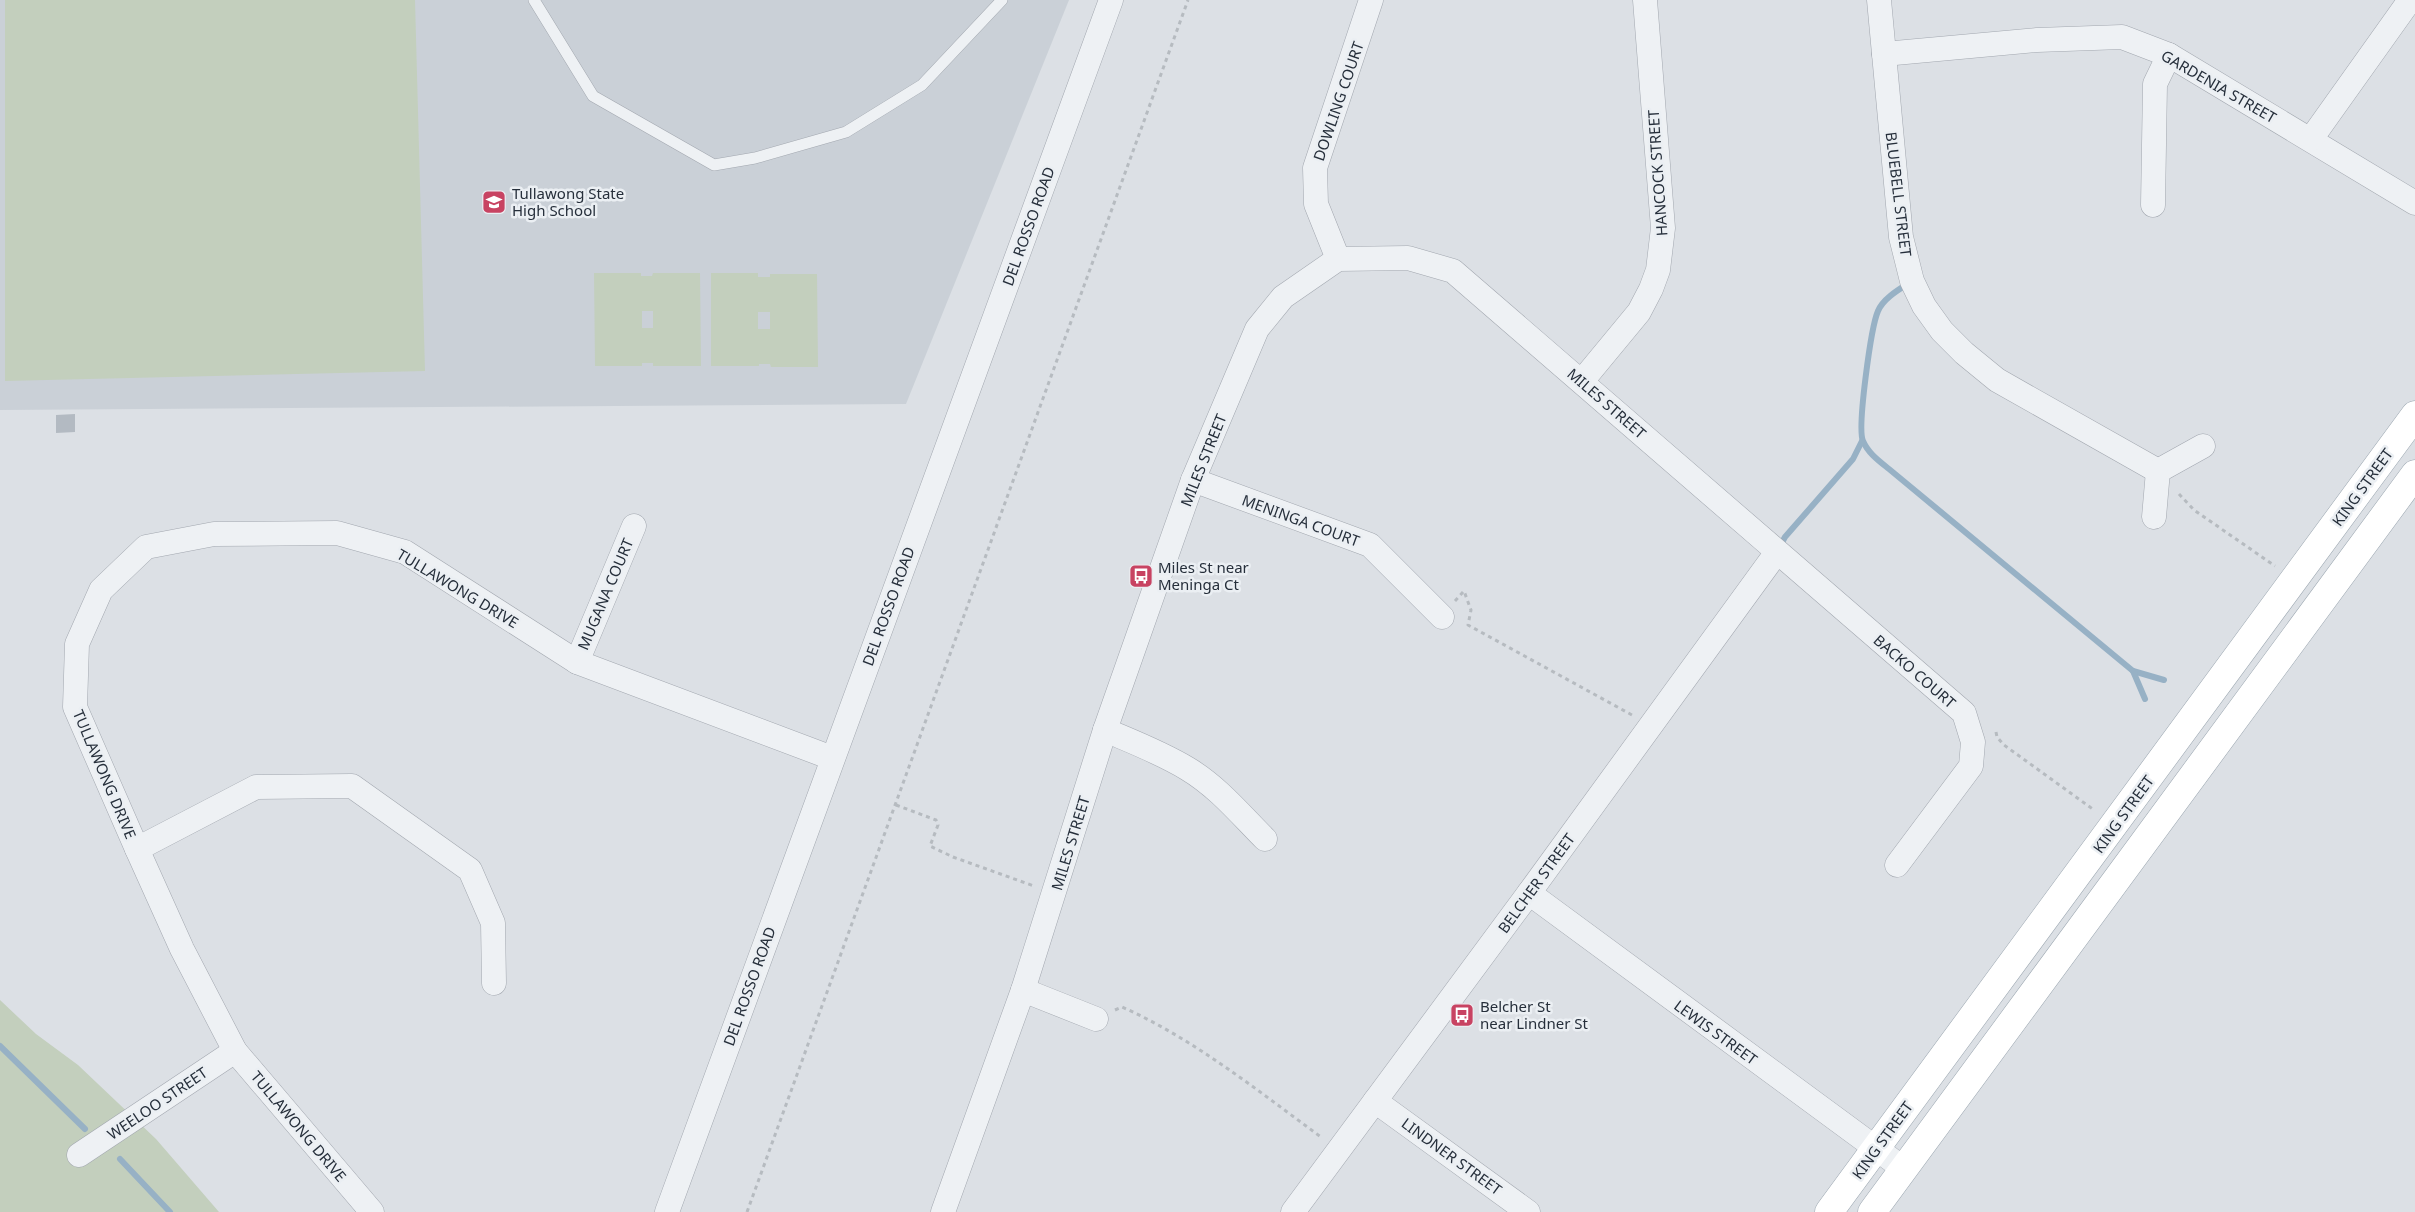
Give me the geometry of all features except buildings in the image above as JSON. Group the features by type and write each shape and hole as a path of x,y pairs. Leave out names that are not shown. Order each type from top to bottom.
{"main road":[{"name":"KING STREET","path":"1830,1212 2415,415"},
{"path":"1872,1212 2415,474"}],"street":[{"name":"DEL ROSSO ROAD","path":"667,1212 1111,0"},
{"name":"DOWLING COURT","path":"1338,259 1316,204 1315,168 1371,0"},
{"name":"HANCOCK STREET","path":"1582,381 1639,312 1652,289 1658,270 1663,228 1645,0"},
{"name":"BLUEBELL STREET","path":"1879,0 1901,237 1912,281 1924,306 1942,331 1958,348 1997,380 2158,471"},
{"path":"2311,139 2410,0"},
{"name":"GARDENIA STREET","path":"1884,54 2044,40 2122,37 2169,55 2415,203"},
{"path":"2153,205 2155,84 2169,55"},
{"name":"MILES STREET","path":"943,1212 1023,990 1105,730 1193,480 1257,329 1283,298 1338,259 1408,258 1453,271 1777,552"},
{"path":"2154,517 2158,471 2203,446"},
{"name":"MENINGA COURT","path":"1193,480 1370,544 1442,617"},
{"name":"MUGANA COURT","path":"577,662 634,526"},
{"name":"TULLAWONG DRIVE","path":"372,1212 235,1050 182,949 75,707 77,644 101,590 146,547 214,534 337,533 405,552 577,662 832,758"},
{"name":"BELCHER STREET","path":"1293,1212 1529,893 1777,552"},
{"name":"BACKO COURT","path":"1777,552 1964,713 1973,742 1971,766 1897,865"},
{"path":"1105,730 1155,751 1190,770 1225,798 1265,839"},
{"path":"137,849 256,787 352,786 470,870 494,923 494,982"},
{"name":"LEWIS STREET","path":"1529,893 1904,1170"},
{"path":"1023,990 1096,1019"},
{"name":"WEELOO STREET","path":"79,1156 235,1050"},
{"name":"LINDNER STREET","path":"1375,1101 1528,1212"}],"lane":[{"path":"534,0 592,96 714,165 755,158 846,132 922,84 1002,0"}],"path":[{"path":"747,1212 1188,0"},
{"path":"2158,471 2194,510 2274,566"},
{"path":"1442,617 1464,591 1470,610 1468,625 1650,727"},
{"path":"1996,732 2004,745 2094,810"},
{"path":"896,805 936,820 938,825 930,846 954,857 1054,893"},
{"path":"1096,1019 1122,1007 1143,1016 1224,1067 1322,1137"}],"shaded area":[{"name":"Tullawong State High School","path":"0,0 1069,0 906,404 0,410"}],"green space":[{"path":"5,0 415,0 425,371 5,381"},
{"path":"594,273 641,273 641,276 652,276 653,273 700,273 701,366 653,366 653,363 642,363 642,366 595,366","holes":["642,311 653,311 653,328 642,328"]},
{"path":"711,273 758,273 758,277 770,277 770,274 817,274 818,367 771,367 770,364 759,364 759,366 711,366","holes":["758,312 770,312 770,329 758,329"]},
{"path":"0,1000 36,1034 78,1065 156,1139 219,1212 0,1212"}],"waterway":[{"path":"1909,283 1883,303 1875,321 1863,398 1862,432 1865,445 1881,463 2133,671 2164,680"},
{"path":"1779,548 1785,537 1853,459 1862,441"},
{"path":"2133,671 2145,699"},
{"path":"0,1046 85,1129"},
{"path":"120,1159 170,1212"}],"place":[{"name":"Tullawong State High School","path":"494,202"},
{"name":"Miles St near Meninga Ct","path":"1141,576"},
{"name":"Belcher St near Lindner St","path":"1462,1015"}]}
